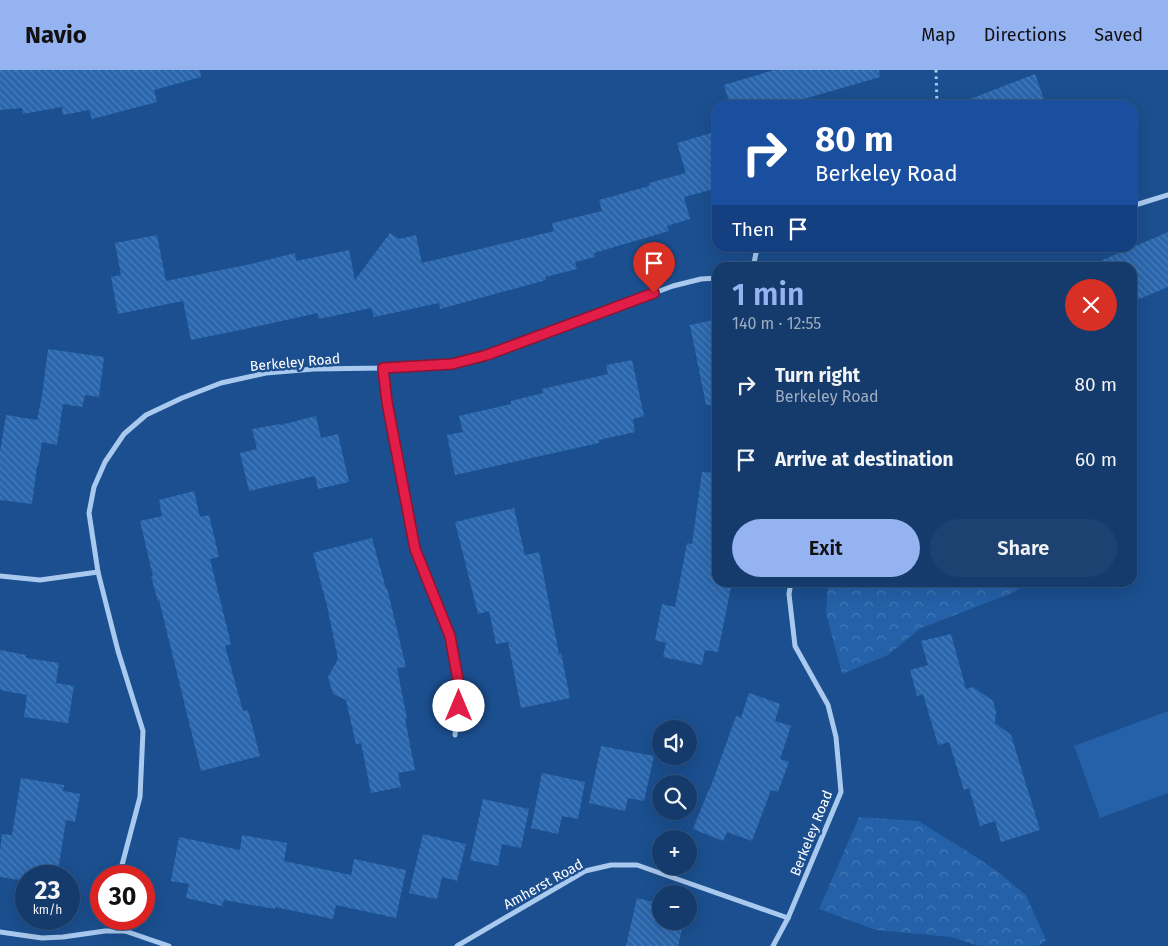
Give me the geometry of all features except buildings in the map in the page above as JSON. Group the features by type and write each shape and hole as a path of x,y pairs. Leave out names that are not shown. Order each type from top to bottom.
{"street":[{"path":"1137,204 1168,195"},
{"name":"Berkeley Road","path":"122,865 140,796 143,732 118,651 98,572 89,513 94,487 105,462 124,434 146,415 182,398 222,383 266,373 314,369 452,364 487,355 673,286 712,278"},
{"path":"383,368 387,402 415,549 450,636 460,691 455,735"},
{"path":"0,576 40,580 98,572"},
{"name":"Berkeley Road","path":"773,946 788,918 841,792 836,737 828,705 795,646 789,594 790,587"},
{"name":"Amherst Road","path":"458,946 585,871 611,865 637,865 788,918"},
{"path":"0,932 42,938 105,931 125,931 169,946"}],"path":[{"path":"936,70 937,100"}],"green space":[{"path":"828,587 1019,587 1015,592 921,628 888,655 842,674 826,613"},
{"path":"1168,711 1168,793 1100,818 1074,746"},
{"path":"859,817 918,821 959,846 997,871 1026,895 1046,940 1039,946 979,946 951,937 876,930 819,909"}],"route":[{"path":"459,706 460,691 450,636 415,549 387,402 383,368 452,364 487,355 654,293"}]}
